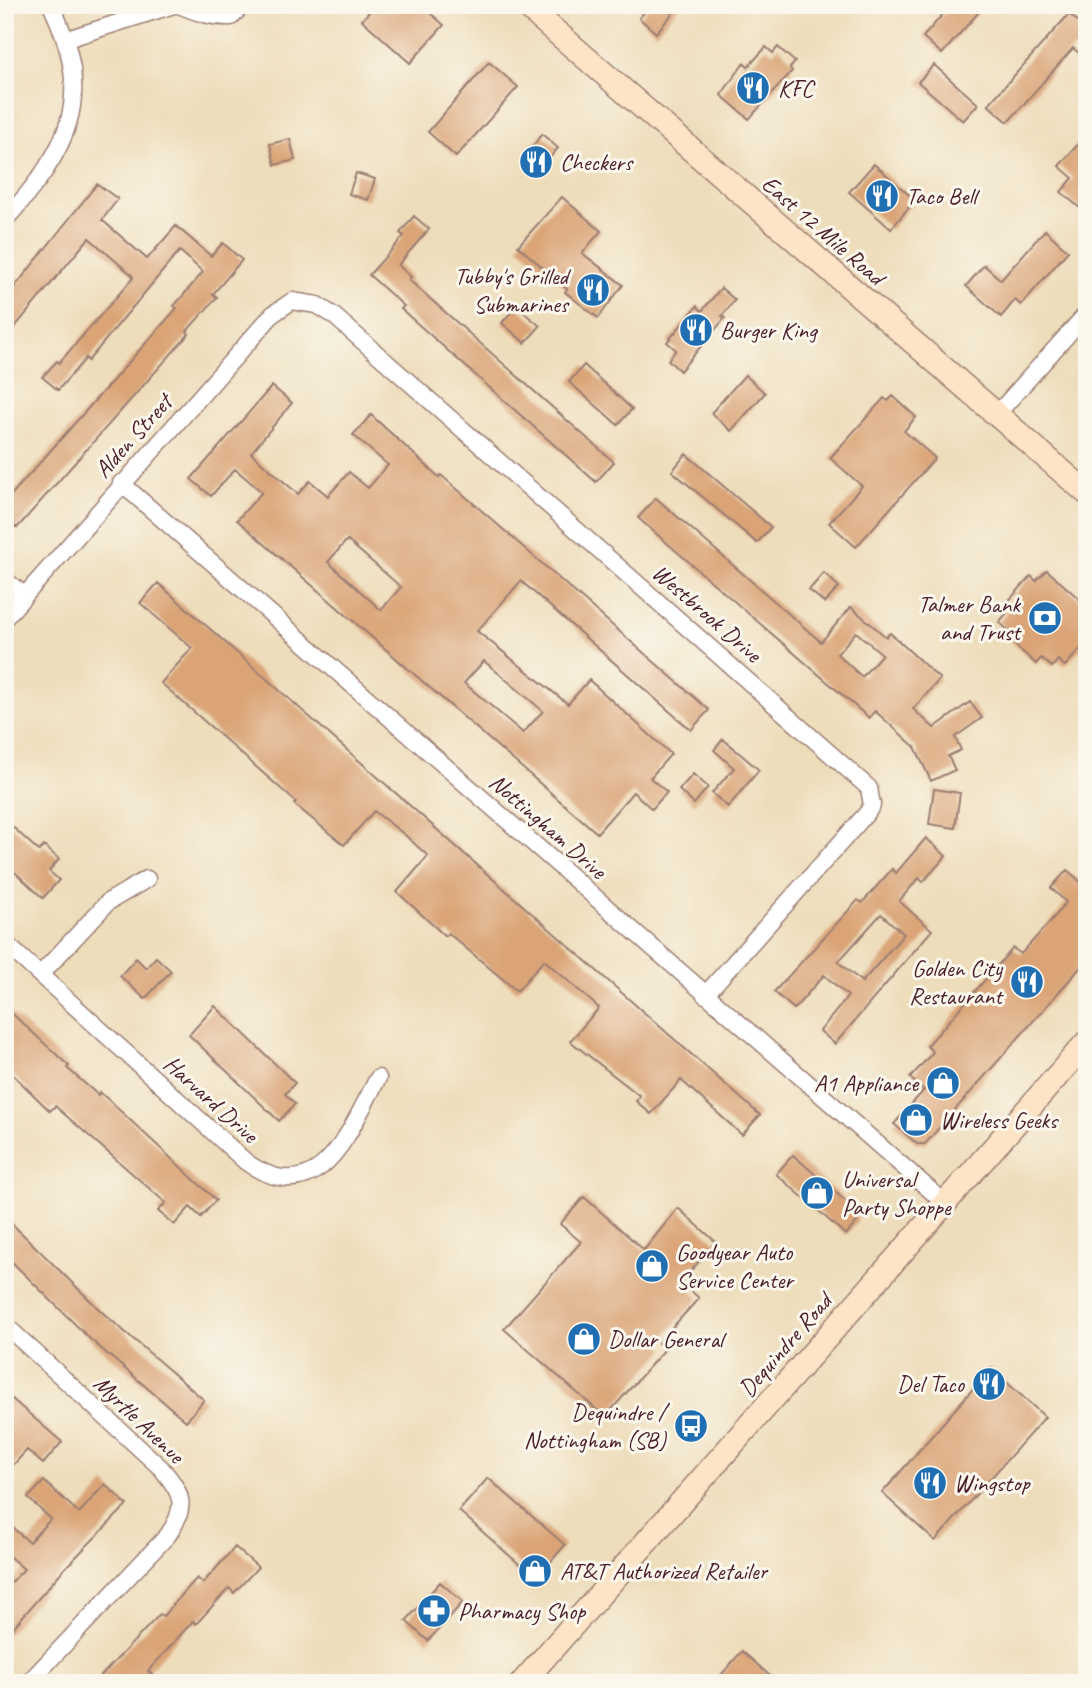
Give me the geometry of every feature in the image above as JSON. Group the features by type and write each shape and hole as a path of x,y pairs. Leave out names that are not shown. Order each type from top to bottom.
{"main road":[{"name":"East 12 Mile Road","path":"525,5 1087,493"},
{"name":"Dequindre Road","path":"522,1683 1087,1042"}],"street":[{"path":"5,220 38,183 64,140 74,87 67,39 51,5"},
{"path":"67,39 174,5"},
{"path":"179,5 203,15 221,18 231,17 243,5"},
{"name":"Alden Street","path":"5,618 121,483 273,314 292,301 305,302"},
{"name":"Westbrook Drive","path":"305,302 333,315 869,788 872,805 867,813 705,995"},
{"path":"997,414 1087,313"},
{"name":"Nottingham Drive","path":"121,483 945,1203"},
{"path":"5,580 24,595"},
{"path":"40,975 108,902 147,879"},
{"name":"Harvard Drive","path":"5,943 246,1162 266,1176 289,1181 306,1177 322,1166 340,1146 378,1078"},
{"name":"Myrtle Avenue","path":"5,1325 161,1468 174,1483 182,1501 180,1517 168,1535 28,1683"}],"building":[{"path":"375,5 421,5 444,25 410,63 362,20"},
{"path":"651,5 680,5 656,33 639,18"},
{"path":"951,5 985,5 942,54 923,37"},
{"path":"1069,14 1087,29 1087,60 1073,48 1008,122 988,105"},
{"name":"KFC","path":"766,47 773,53 778,47 795,62 790,68 792,71 749,119 721,95 744,63 748,67"},
{"path":"489,62 518,87 456,157 428,132"},
{"path":"934,65 978,104 963,121 918,82"},
{"path":"542,134 558,148 547,161 532,147"},
{"path":"1087,134 1087,214 1061,192 1073,178 1059,166"},
{"path":"290,139 295,160 275,165 270,144"},
{"name":"Taco Bell","path":"874,164 915,200 891,229 849,192"},
{"path":"356,173 375,179 368,200 349,194"},
{"path":"97,184 118,199 102,220 147,259 176,226 211,256 223,243 242,260 213,294 217,297 187,331 189,334 17,528 5,518 5,502 177,308 174,306 203,272 180,251 88,361 86,358 58,390 42,377 57,361 59,363 133,278 89,238 5,339 5,299"},
{"path":"562,197 601,231 582,253 623,285 598,318 565,292 567,289 518,246"},
{"path":"414,216 429,229 398,265 411,277 409,280 614,462 596,482 401,309 404,306 369,275 404,236 400,233"},
{"path":"1045,230 1068,251 1021,305 1015,300 1001,317 966,286 984,265 1001,280"},
{"name":"Burger King","path":"721,288 735,300 722,316 725,318 680,371 668,360 676,350 667,342 697,306 702,311"},
{"path":"516,306 540,326 525,343 502,323"},
{"path":"584,365 632,409 618,425 569,382"},
{"path":"745,375 765,393 731,431 711,413"},
{"path":"272,386 292,403 251,453 298,494 310,481 328,496 349,472 368,488 388,465 353,435 371,415 709,710 691,730 521,581 477,631 568,704 589,680 671,754 650,778 667,792 652,809 633,792 597,833 237,520 262,492 235,469 211,496 191,479","holes":["347,540 401,587 381,610 328,562","484,661 543,711 523,733 464,683"]},
{"path":"893,396 916,417 904,431 935,458 856,547 829,523 862,486 830,458 884,398 888,401"},
{"path":"686,454 771,527 757,543 672,471"},
{"path":"656,498 821,642 851,607 886,637 890,633 940,679 913,709 934,728 970,702 982,718 955,737 961,750 948,756 955,770 931,781 915,747 875,711 869,718 638,518","holes":["856,632 882,654 862,677 837,654"]},
{"name":"Talmer Bank and Trust","path":"1047,570 1087,606 1087,642 1065,666 1058,660 1052,667 1041,658 1036,664 1004,635 1008,630 999,622 1007,613 1002,608 1031,576 1036,581"},
{"path":"824,573 839,587 825,603 809,590"},
{"path":"158,583 760,1115 742,1135 681,1080 651,1114 636,1101 640,1096 570,1041 599,1008 574,986 544,960 517,991 448,933 445,936 397,892 428,856 405,835 374,811 344,845 294,804 296,802 161,683 192,648 140,603"},
{"path":"723,739 759,770 728,807 712,793 734,768 714,750"},
{"path":"693,774 708,787 694,804 679,790"},
{"path":"934,789 960,793 955,828 929,824"},
{"path":"5,820 39,851 44,846 59,859 49,871 59,880 43,898 5,863"},
{"path":"926,838 946,856 923,882 919,878 899,901 932,930 835,1044 820,1031 848,996 824,975 794,1009 774,992 858,900 862,903 892,869 896,873","holes":["881,914 904,934 862,982 838,962"]},
{"path":"1067,870 1087,887 1087,960 925,1144 917,1144 894,1124 924,1090 910,1078 933,1052 927,1046 1013,948 1021,954 1056,915 1066,902 1051,888"},
{"path":"156,957 171,971 145,999 120,976 136,958 146,968"},
{"path":"215,1006 295,1083 285,1094 295,1104 279,1121 189,1035"},
{"path":"5,1007 69,1066 67,1068 98,1095 100,1092 216,1200 201,1217 190,1207 174,1225 158,1211 166,1203 55,1106 50,1111 5,1067"},
{"name":"Universal Party Shoppe","path":"793,1155 857,1211 857,1222 846,1235 776,1174"},
{"path":"584,1197 644,1250 678,1208 716,1242 681,1282 699,1298 658,1343 665,1349 605,1417 504,1329 581,1242 560,1224"},
{"path":"5,1217 102,1312 204,1400 186,1421 90,1339 5,1255"},
{"path":"991,1368 1045,1417 935,1541 882,1493"},
{"path":"5,1393 62,1442 43,1464 27,1450 5,1474"},
{"path":"488,1478 565,1545 536,1579 459,1511"},
{"path":"44,1481 79,1513 105,1484 127,1505 64,1569 5,1637 5,1589 24,1569 5,1553 5,1521 29,1542 51,1519 28,1498"},
{"path":"235,1547 258,1567 234,1593 229,1588 196,1624 193,1621 148,1671 161,1683 94,1683 160,1614 163,1616 197,1578 203,1583"},
{"name":"Pharmacy Shop","path":"440,1582 463,1602 428,1641 406,1621"},
{"path":"742,1651 778,1683 714,1683"}],"place":[{"name":"KFC","path":"753,88"},
{"name":"Checkers","path":"536,162"},
{"name":"Taco Bell","path":"882,196"},
{"name":"Tubby's Grilled Submarines","path":"593,290"},
{"name":"Burger King","path":"696,330"},
{"name":"Talmer Bank and Trust","path":"1045,618"},
{"name":"Golden City Restaurant","path":"1027,982"},
{"name":"A1 Appliance","path":"943,1083"},
{"name":"Wireless Geeks","path":"916,1120"},
{"name":"Universal Party Shoppe","path":"817,1193"},
{"name":"Goodyear Auto Service Center","path":"652,1266"},
{"name":"Dollar General","path":"584,1339"},
{"name":"Del Taco","path":"989,1384"},
{"name":"Dequindre / Nottingham (SB)","path":"691,1426"},
{"name":"Wingstop","path":"930,1483"},
{"name":"AT&T Authorized Retailer","path":"535,1571"},
{"name":"Pharmacy Shop","path":"434,1611"}]}
